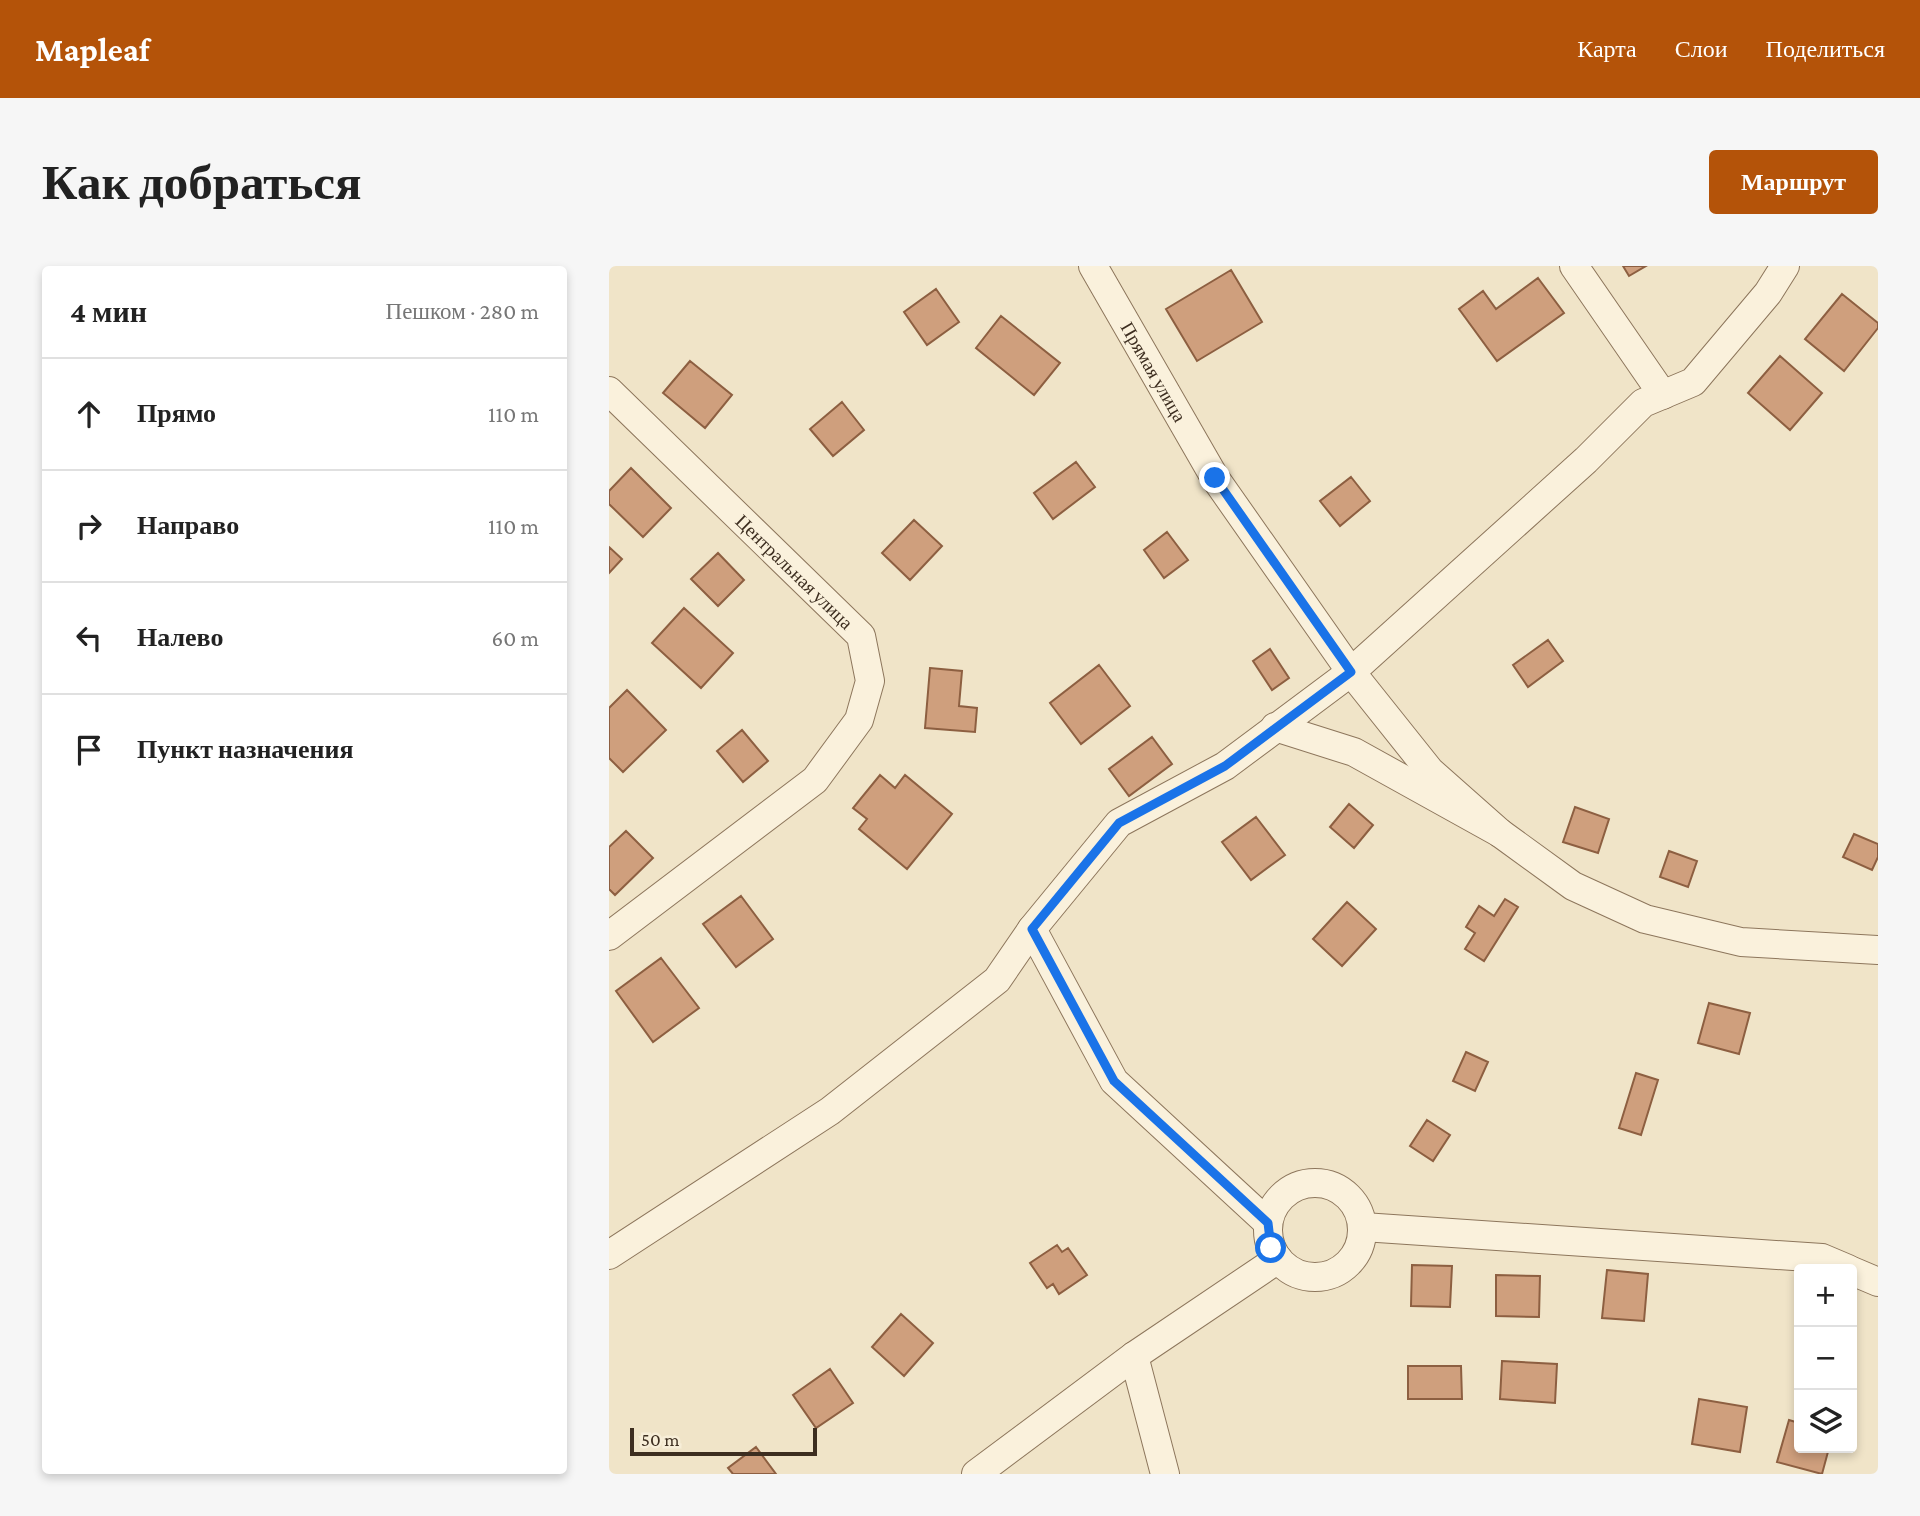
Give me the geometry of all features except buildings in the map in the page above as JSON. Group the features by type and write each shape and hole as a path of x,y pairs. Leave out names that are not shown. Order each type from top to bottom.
{"street":[{"name":"Прямая улица","path":"1093,266 1215,478 1351,672 1430,771 1500,833"},
{"path":"1574,266 1663,395"},
{"path":"609,1255 830,1111 997,980 1032,929 1119,823 1225,766 1351,672 1577,468 1643,403 1693,382 1786,266"},
{"name":"Центральная улица","path":"609,391 826,598 861,636 870,681 859,720 815,780 609,936"},
{"path":"1275,727 1355,752 1500,833 1573,886 1645,919 1741,942 1878,950"},
{"path":"1032,929 1114,1081 1268,1223"},
{"path":"1310,1183 1325,1184 1345,1194 1359,1213 1363,1227 1355,1256 1332,1274 1302,1276 1278,1259 1271,1248 1268,1223 1282,1196 1310,1183"},
{"path":"1363,1227 1822,1258 1836,1264"},
{"path":"976,1474 1134,1356 1278,1259"},
{"path":"1857,1273 1878,1282"},
{"path":"1134,1356 1165,1474"}],"route":[{"path":"1215,478 1351,672 1225,766 1119,823 1032,929 1114,1081 1268,1223 1271,1248"}]}
